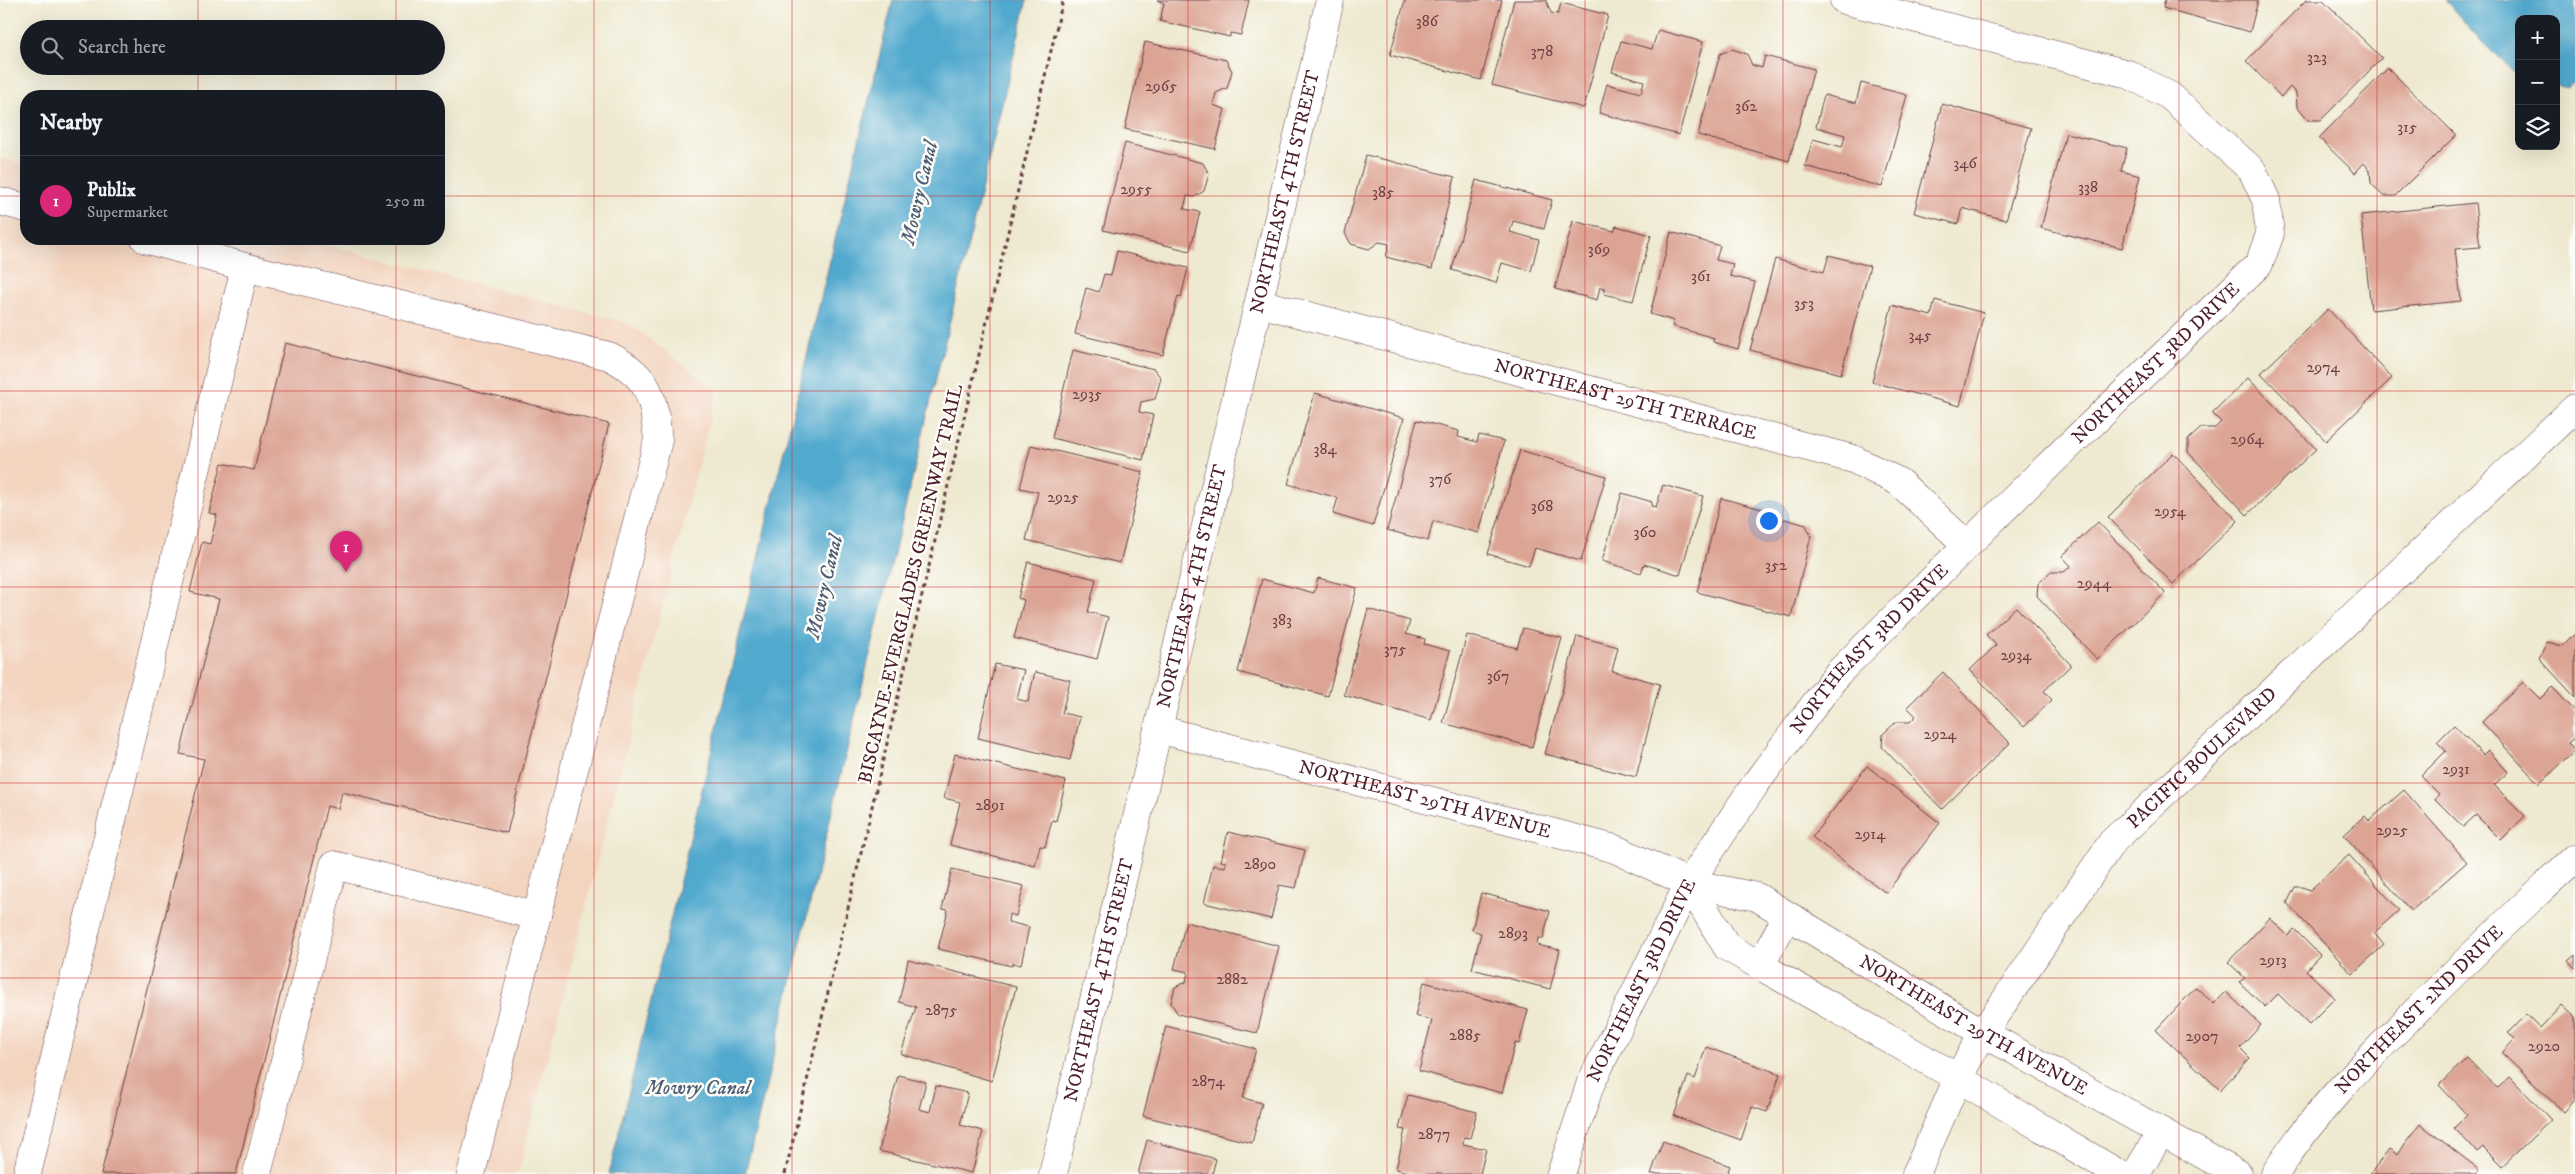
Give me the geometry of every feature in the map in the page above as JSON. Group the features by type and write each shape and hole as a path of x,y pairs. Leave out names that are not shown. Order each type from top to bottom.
{"street":[{"name":"NORTHEAST 4TH STREET","path":"1053,1174 1330,0"},
{"name":"NORTHEAST 3RD DRIVE","path":"1561,1174 1590,1085 1689,883 1756,783 1838,673 1968,544 2259,264 2270,234 2266,200 2252,170 2170,96 2128,74 1844,0"},
{"path":"0,201 20,206"},
{"path":"166,245 245,267 596,352 629,366 638,374 648,389 655,411 658,440 471,1174"},
{"path":"27,1174 245,267"},
{"name":"NORTHEAST 29TH TERRACE","path":"1259,303 1853,459 1899,482 1968,544"},
{"name":"PACIFIC BOULEVARD","path":"1916,1174 1958,1078 1983,1033 2112,842 2575,408"},
{"name":"NORTHEAST 29TH AVENUE","path":"1158,729 1615,849 1689,883 1757,897 1983,1033 2238,1174"},
{"name":"NORTHEAST 2ND DRIVE","path":"2275,1174 2291,1147 2350,1077 2494,933 2575,858"},
{"path":"257,1174 334,865 537,916"},
{"path":"1689,883 1727,947 1958,1078 2119,1174"},
{"path":"1760,966 1787,916"},
{"path":"2136,1174 2161,1132"}],"path":[{"name":"BISCAYNE-EVERGLADES GREENWAY TRAIL","path":"785,1174 1063,0"}],"shaded area":[{"path":"0,158 20,163 20,245 328,245 630,324 717,391 518,1174 0,1174"}],"water":[{"name":"Mowry Canal","path":"893,0 1027,0 745,1174 609,1174"},
{"path":"2445,0 2575,0 2575,82 2567,88 2560,86 2560,15 2515,15 2515,72 2482,42"}],"building":[{"path":"1157,0 1249,0 1241,35 1230,33 1230,37 1160,21 1164,3"},
{"path":"1405,0 1502,0 1481,80 1390,55"},
{"path":"1514,0 1546,0 1551,13 1558,14 1561,3 1608,15 1584,108 1492,85"},
{"path":"2165,0 2258,0 2250,32 2163,8"},
{"path":"2306,0 2323,0 2382,58 2321,120 2308,120 2297,107 2296,93 2290,87 2281,97 2246,61"},
{"path":"1658,30 1703,42 1679,135 1599,113 1607,84 1641,93 1644,81 1612,72 1621,41 1652,49"},
{"path":"1145,42 1226,60 1232,71 1227,88 1216,93 1213,105 1225,109 1215,149 1125,129"},
{"path":"1732,49 1747,54 1752,65 1762,68 1765,56 1814,69 1789,161 1698,135 1720,54"},
{"path":"2388,68 2456,135 2395,196 2383,196 2371,183 2370,170 2364,163 2355,173 2319,138"},
{"path":"1861,83 1907,95 1882,187 1805,166 1813,139 1842,147 1845,135 1816,127 1824,95 1856,103"},
{"path":"1942,104 2031,128 2006,220 1962,208 1958,224 1914,213"},
{"path":"2066,133 2127,148 2121,171 2140,176 2122,248 2041,228"},
{"path":"1125,143 1203,163 1209,174 1204,191 1194,197 1187,196 1184,209 1200,212 1190,251 1103,230"},
{"path":"1366,155 1455,177 1432,269 1386,257 1389,244 1379,242 1369,249 1351,244 1345,233"},
{"path":"1476,180 1552,200 1544,229 1513,221 1510,232 1539,240 1531,271 1502,263 1496,283 1452,270"},
{"path":"2475,203 2480,247 2455,249 2461,301 2371,310 2361,215"},
{"path":"1573,221 1614,231 1616,226 1651,235 1633,301 1604,294 1605,288 1600,287 1597,300 1555,289"},
{"path":"1671,232 1720,246 1716,260 1733,264 1730,276 1755,282 1738,349 1713,342 1714,338 1672,326 1674,321 1650,314"},
{"path":"1117,251 1188,268 1181,297 1178,296 1163,355 1075,334 1086,288 1099,292 1104,274 1111,275"},
{"path":"1829,255 1870,266 1841,374 1750,350 1775,259 1824,272"},
{"path":"1935,300 1984,313 1960,406 1872,382 1892,305 1931,316"},
{"path":"2328,309 2392,378 2326,441 2261,373"},
{"path":"285,343 609,424 507,833 342,792 338,809 327,806 236,1174 101,1174 204,759 180,754 219,599 190,592 202,542 210,544 217,515 209,513 222,463 254,470"},
{"path":"1073,350 1154,369 1161,378 1155,399 1141,402 1139,412 1153,415 1143,460 1052,438"},
{"path":"2248,378 2316,449 2247,515 2188,452 2188,440 2201,428 2215,428 2221,422 2212,413"},
{"path":"1315,393 1404,418 1373,526 1333,514 1338,498 1288,484"},
{"path":"1417,420 1459,431 1458,437 1477,442 1479,435 1504,441 1479,533 1433,521 1428,541 1387,530"},
{"path":"1031,445 1143,472 1120,563 1026,540 1038,492 1020,488"},
{"path":"1520,450 1606,476 1581,561 1535,548 1529,566 1488,554"},
{"path":"2173,453 2238,521 2173,584 2108,517"},
{"path":"1663,485 1703,496 1680,575 1644,564 1641,573 1602,561 1622,493 1652,502 1651,506 1656,507"},
{"path":"1721,498 1769,511 1765,523 1772,526 1785,519 1806,525 1811,536 1791,617 1697,592"},
{"path":"2098,522 2165,593 2097,659 2037,596 2038,584 2050,572 2064,572 2071,566 2062,556"},
{"path":"1028,562 1096,579 1088,612 1108,617 1097,659 1014,638 1024,600 1018,598"},
{"path":"1318,578 1357,588 1328,696 1238,672 1262,579 1314,593"},
{"path":"2016,607 2071,665 2044,691 2052,700 2024,727 1970,670 1996,645 1986,635"},
{"path":"1368,609 1410,621 1406,634 1425,639 1424,644 1450,651 1431,720 1344,695"},
{"path":"1523,628 1562,638 1532,747 1443,723 1467,635 1517,648"},
{"path":"2575,634 2575,697 2539,658 2547,642 2563,646"},
{"path":"1577,636 1618,647 1612,671 1660,684 1636,777 1545,754"},
{"path":"995,664 1024,670 1017,699 1028,702 1035,672 1070,680 1062,713 1080,717 1070,760 978,738"},
{"path":"1943,672 2010,743 1942,809 1882,747 1883,734 1896,722 1910,722 1916,716 1907,707"},
{"path":"2523,682 2540,699 2552,687 2575,711 2575,737 2568,743 2575,751 2539,784 2482,722"},
{"path":"2454,725 2483,755 2488,750 2508,772 2494,785 2525,816 2501,840 2476,815 2463,827 2435,799 2439,794 2421,776 2446,751 2437,742"},
{"path":"955,754 1066,781 1056,821 1052,820 1045,847 1040,846 1035,866 950,845 960,802 944,798"},
{"path":"1867,766 1940,823 1886,893 1812,837"},
{"path":"2404,790 2467,862 2411,911 2344,835 2365,816 2369,821"},
{"path":"1228,832 1305,850 1296,888 1279,885 1271,919 1204,903 1213,865 1225,867 1226,862 1221,861"},
{"path":"2349,855 2399,910 2374,933 2384,945 2352,974 2287,903 2295,887 2310,890"},
{"path":"952,869 1024,886 1016,916 1009,914 1008,922 1029,927 1021,965 1012,963 1012,966 938,949 948,910 942,909"},
{"path":"1481,893 1550,911 1543,939 1538,938 1537,945 1560,950 1550,989 1472,969 1481,933 1472,930"},
{"path":"2270,918 2288,936 2294,929 2320,955 2306,970 2335,998 2309,1024 2278,994 2265,1007 2239,982 2245,978 2228,962"},
{"path":"1186,922 1279,946 1257,1033 1178,1014 1171,1003 1175,987 1186,982 1188,972 1174,969"},
{"path":"2575,955 2575,969 2568,961"},
{"path":"908,960 1016,987 992,1081 901,1054 916,1007 899,1002"},
{"path":"1424,982 1528,1010 1519,1044 1515,1043 1502,1093 1419,1071 1432,1020 1415,1016"},
{"path":"2196,987 2214,1004 2226,992 2261,1025 2240,1048 2250,1058 2220,1090 2156,1030"},
{"path":"2562,1005 2575,1017 2575,1099 2563,1112 2502,1053 2515,1039 2508,1033 2526,1014 2540,1028"},
{"path":"1166,1026 1256,1049 1243,1098 1262,1103 1252,1143 1143,1116"},
{"path":"1706,1047 1780,1074 1767,1112 1752,1107 1741,1140 1674,1116 1688,1076 1695,1079"},
{"path":"2467,1058 2497,1089 2510,1077 2551,1120 2502,1166 2483,1147 2477,1152 2454,1128 2467,1115 2439,1085"},
{"path":"898,1075 926,1082 919,1109 930,1112 936,1086 968,1093 960,1125 983,1131 972,1173 879,1151"},
{"path":"1408,1095 1477,1112 1470,1138 1464,1137 1463,1144 1486,1149 1480,1174 1415,1174 1396,1169 1405,1130 1399,1129"},
{"path":"2420,1124 2480,1170 2476,1174 2370,1174 2389,1149 2397,1154"},
{"path":"1147,1140 1216,1159 1212,1174 1138,1174"},
{"path":"1663,1141 1730,1166 1727,1174 1651,1174"}],"place":[{"name":"Publix","path":"346,572"}]}
